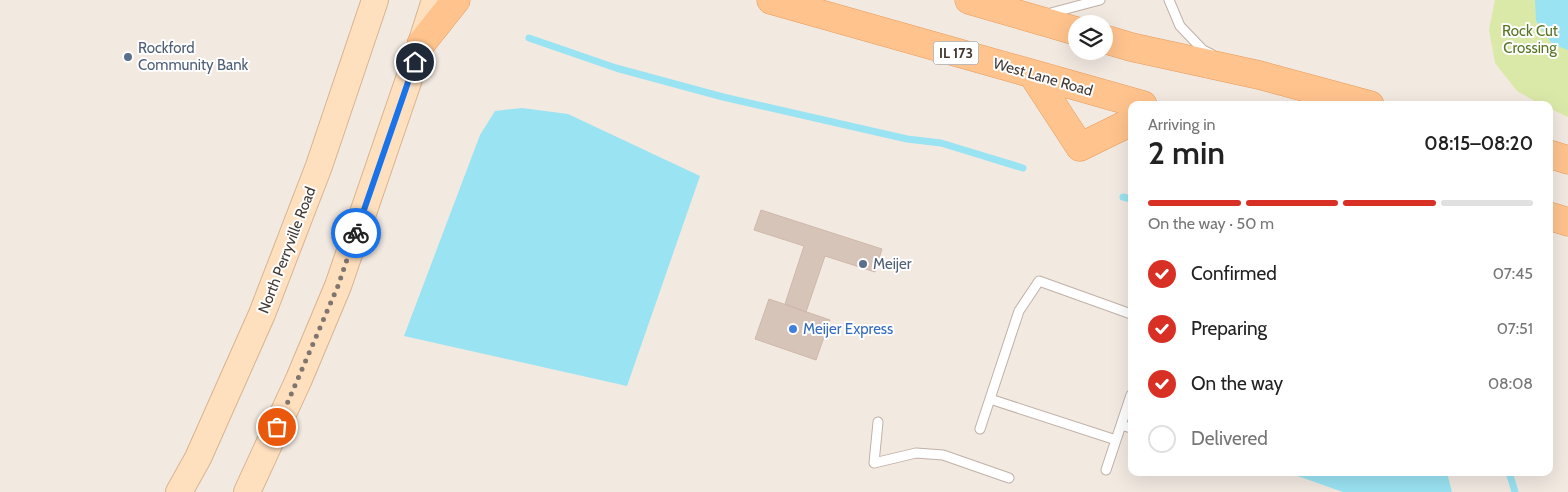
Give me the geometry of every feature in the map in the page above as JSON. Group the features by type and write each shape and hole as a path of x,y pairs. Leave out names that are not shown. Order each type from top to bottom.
{"main road":[{"name":"North Perryville Road","path":"179,492 198,458 262,314 319,166 375,0"},
{"path":"247,492 299,378 338,286 435,0"},
{"path":"421,44 456,0"},
{"name":"West Lane Road","path":"771,0 1128,101"},
{"path":"969,0 1068,29"},
{"path":"1113,42 1260,75 1355,101"},
{"path":"1033,75 1080,147 1128,123"},
{"path":"1553,155 1568,160"},
{"path":"1553,217 1568,222"}],"lane":[{"path":"1030,18 1100,0"},
{"path":"1169,0 1180,26 1203,50 1260,75"},
{"path":"980,429 1019,312 1039,281 1128,313"},
{"path":"990,399 1116,440"},
{"path":"1106,470 1128,404"},
{"path":"878,422 874,463 916,453 943,455 1009,478"},
{"path":"1121,425 1128,427"}],"green space":[{"name":"Rock Cut Crossing","path":"1495,0 1568,0 1568,117 1553,110 1553,101 1535,101 1517,91 1495,63 1489,30"}],"water":[{"path":"1535,0 1568,0 1568,50 1552,44 1536,21"},
{"path":"522,108 568,114 700,176 627,386 404,336 480,135 495,111"},
{"path":"1298,476 1448,476 1452,492 1343,492"}],"building":[{"name":"Meijer","path":"761,210 882,249 875,272 825,256 806,312 785,304 804,246 754,230"},
{"name":"Meijer Express","path":"769,299 830,320 816,360 755,339"}],"waterway":[{"path":"529,38 616,68 723,97 907,139 941,143 1023,168"},
{"path":"1123,197 1128,198"},
{"path":"1510,476 1515,492"}],"way so far":[{"path":"277,427 338,286 356,233"}],"place":[{"name":"Rockford Community Bank","path":"128,57"},
{"name":"Meijer","path":"863,264"},
{"name":"Meijer Express","path":"793,329"}],"route":[{"path":"356,233 415,62"}]}
